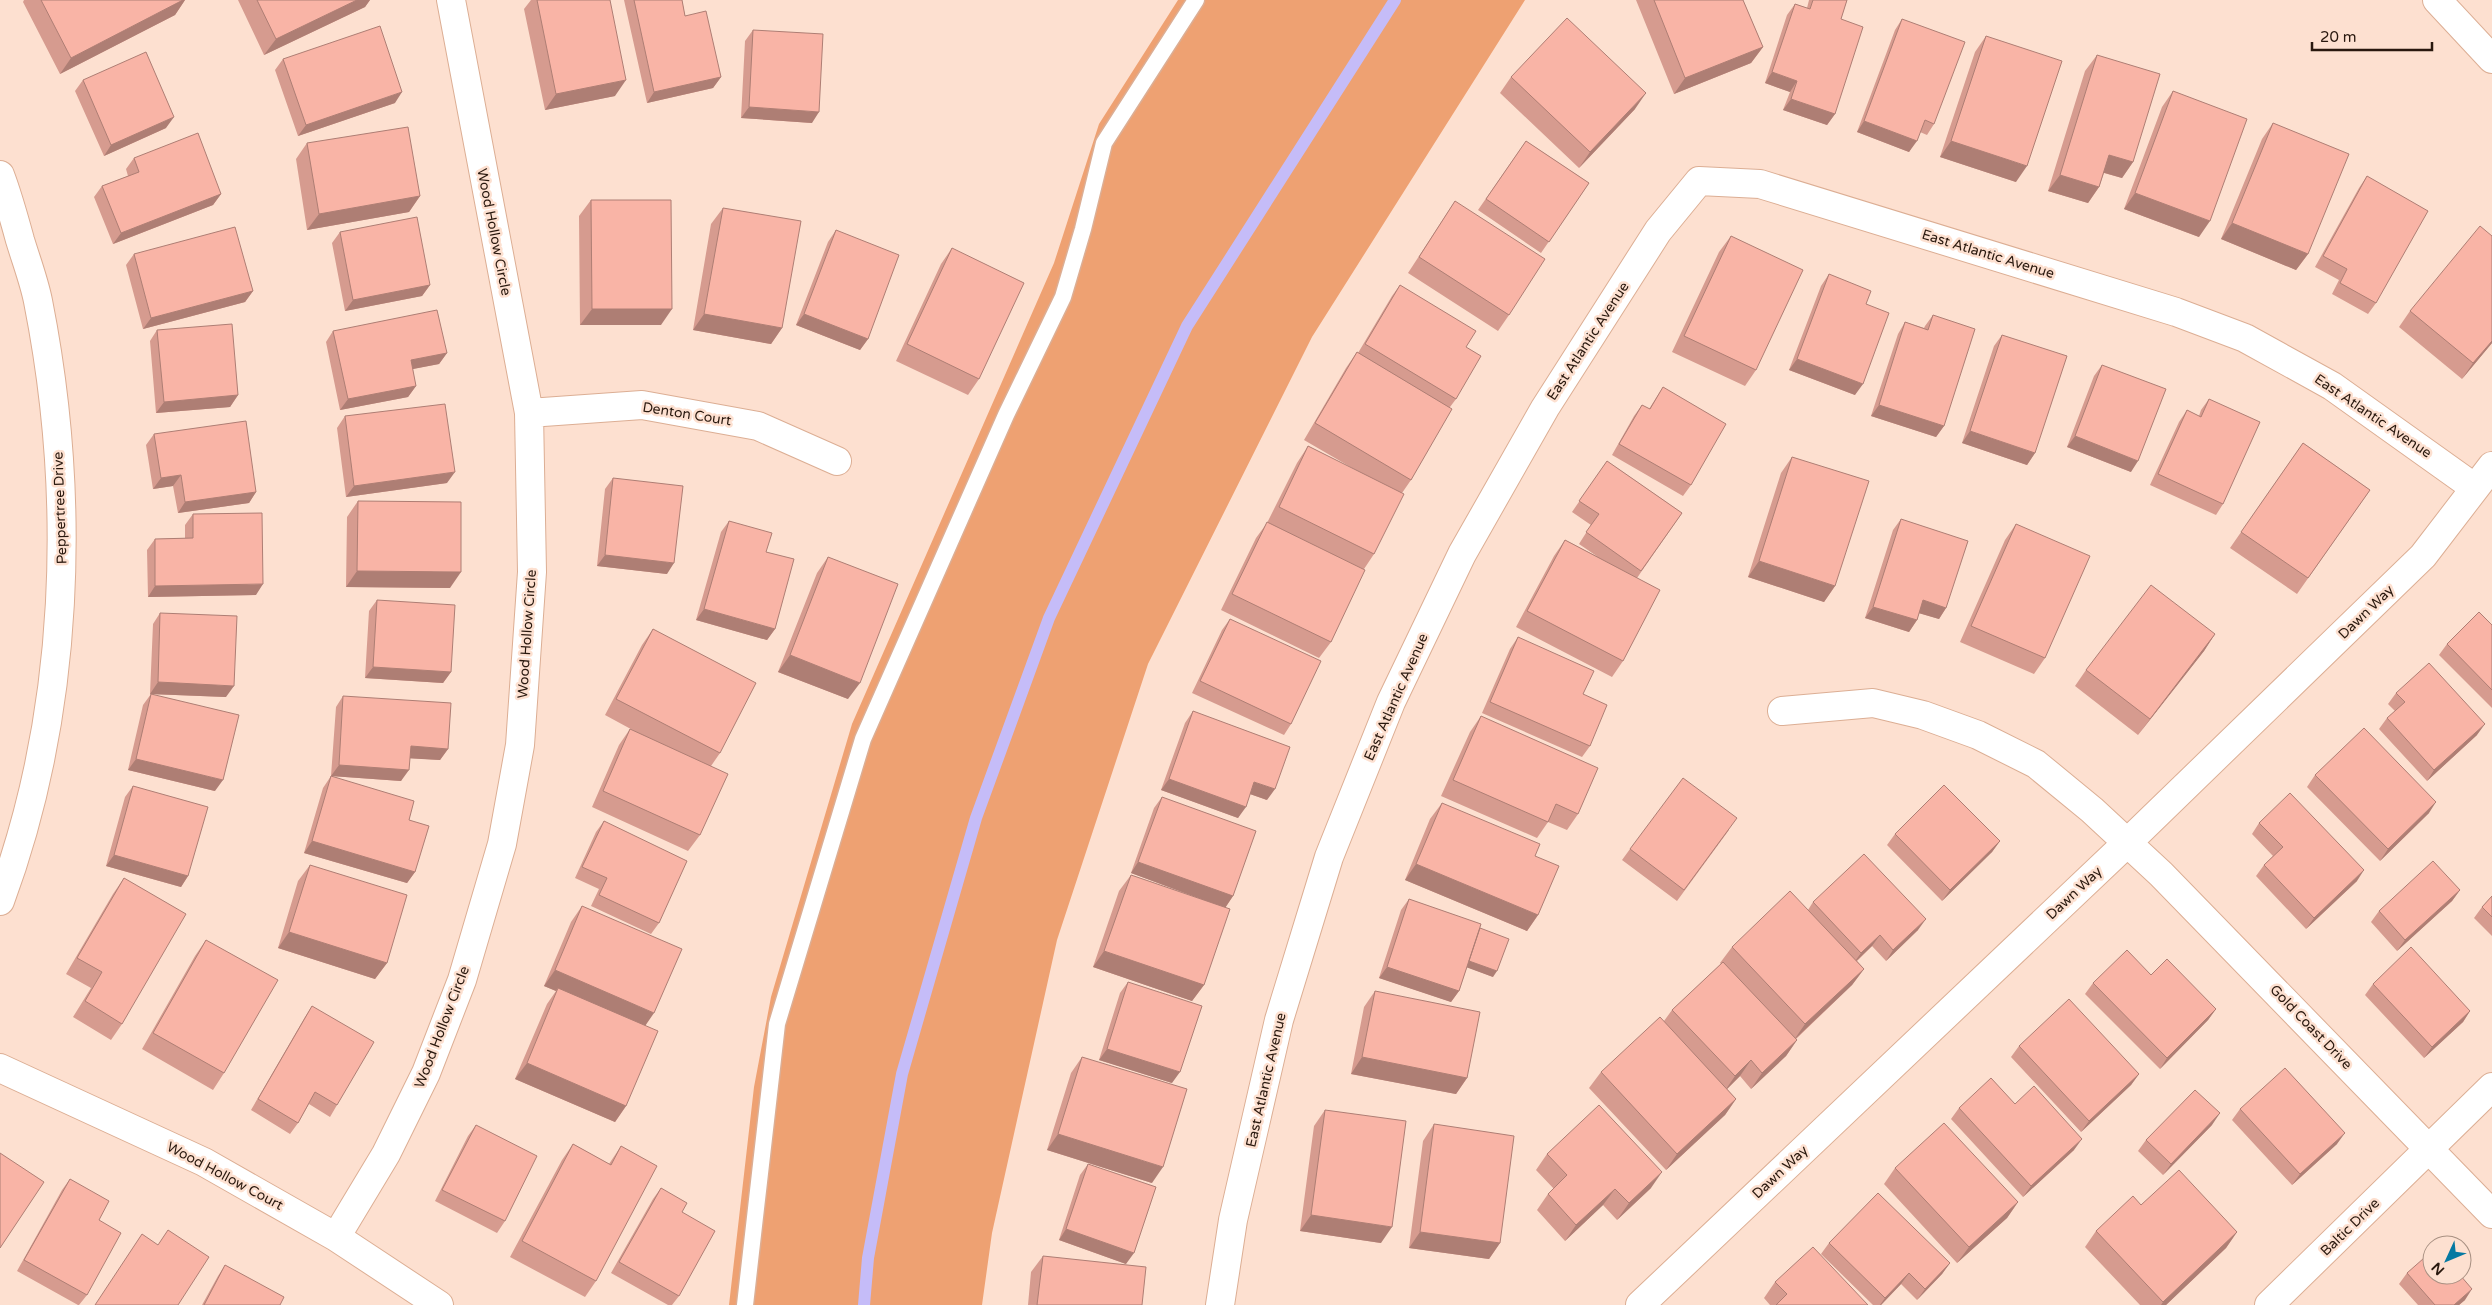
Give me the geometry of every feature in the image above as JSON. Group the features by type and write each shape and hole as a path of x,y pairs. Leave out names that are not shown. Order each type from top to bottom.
{"street":[{"name":"Wood Hollow Circle","path":"336,1237 386,1154 426,1073 462,980 502,844 520,746 532,572 529,413 450,0"},
{"path":"2437,0 2492,59"},
{"name":"Peppertree Drive","path":"0,175 38,300 56,419 63,542 57,652 36,780 0,901"},
{"name":"East Atlantic Avenue","path":"1225,1304 1233,1220 1279,1020 1330,857 1391,702 1462,554 1545,408 1658,231 1699,181 1760,184 2176,312 2245,338 2332,386 2475,488"},
{"name":"Denton Court","path":"529,413 642,406 758,426 837,460"},
{"name":"Dawn Way","path":"1640,1305 2127,843 2423,556 2492,466"},
{"name":"Gold Coast Drive","path":"1782,711 1873,703 1923,716 1978,735 2036,764 2092,810 2161,874 2492,1214"},
{"name":"Wood Hollow Court","path":"0,1068 204,1162 336,1237 438,1305"},
{"name":"Baltic Drive","path":"2269,1305 2492,1087"}],"lane":[{"path":"745,1305 777,1024 862,739 1006,415 1063,297 1083,229 1104,143 1196,0"}],"shaded area":[{"path":"1178,0 1525,0 1312,337 1148,664 1057,940 992,1233 982,1305 729,1305 754,1087 771,997 852,724 1054,263 1099,124"}],"building":[{"path":"41,0 183,0 71,58"},
{"path":"257,0 357,0 276,39"},
{"path":"537,0 610,0 626,80 556,94"},
{"path":"634,0 682,0 685,16 706,11 721,77 654,92"},
{"path":"1654,0 1743,0 1763,47 1685,78"},
{"path":"1813,0 1847,0 1841,19 1863,27 1835,114 1791,99 1797,81 1772,72 1795,4 1810,9"},
{"path":"1567,18 1646,93 1590,152 1511,77"},
{"path":"1902,19 1965,42 1934,124 1925,120 1917,141 1864,121"},
{"path":"380,26 402,92 306,125 283,59"},
{"path":"753,30 823,34 819,112 749,107"},
{"path":"1986,36 2062,61 2027,166 1951,141"},
{"path":"146,52 174,117 111,145 83,80"},
{"path":"2097,55 2160,74 2133,162 2109,155 2099,187 2060,175"},
{"path":"2173,91 2247,119 2210,221 2135,193"},
{"path":"2273,123 2349,154 2308,254 2232,223"},
{"path":"408,127 420,196 319,214 307,143"},
{"path":"198,133 221,194 121,233 102,186 139,172 134,158"},
{"path":"1526,141 1589,183 1549,242 1486,199"},
{"path":"2367,176 2428,211 2376,303 2340,283 2347,269 2323,256"},
{"path":"591,200 671,200 672,309 592,309"},
{"path":"1455,201 1545,259 1509,315 1419,257"},
{"path":"723,208 801,221 782,328 704,314"},
{"path":"417,217 430,285 353,300 340,232"},
{"path":"2480,226 2492,236 2492,341 2473,363 2410,311"},
{"path":"235,227 253,291 151,318 134,254"},
{"path":"836,230 899,255 868,339 804,314"},
{"path":"1731,236 1803,270 1756,370 1684,336"},
{"path":"952,248 1024,283 979,379 907,344"},
{"path":"1829,274 1871,291 1866,304 1889,313 1863,384 1797,359"},
{"path":"1400,285 1476,331 1466,347 1481,356 1456,399 1365,344"},
{"path":"437,310 447,353 411,360 416,386 348,399 333,331"},
{"path":"1933,315 1975,329 1944,426 1879,405 1905,322 1928,330"},
{"path":"232,324 238,395 164,402 157,330"},
{"path":"2002,335 2067,356 2035,453 1970,431"},
{"path":"1357,352 1452,409 1411,480 1315,423"},
{"path":"2102,365 2166,389 2138,461 2075,436"},
{"path":"1663,387 1726,424 1691,485 1619,444 1642,405 1650,409"},
{"path":"2209,399 2260,422 2223,504 2158,474 2187,410 2201,417"},
{"path":"445,404 455,472 354,486 345,416"},
{"path":"246,421 256,492 185,502 181,475 161,478 154,434"},
{"path":"2303,443 2370,490 2308,578 2241,532"},
{"path":"1308,446 1404,494 1374,554 1279,507"},
{"path":"1792,457 1869,481 1835,586 1759,561"},
{"path":"1607,461 1682,513 1641,571 1586,532 1599,514 1579,501"},
{"path":"613,478 683,486 674,563 605,555"},
{"path":"358,501 461,502 461,572 357,571"},
{"path":"262,513 263,584 155,586 155,539 193,538 193,514"},
{"path":"1901,519 1968,541 1946,608 1923,600 1917,620 1873,607"},
{"path":"729,521 772,533 766,552 794,559 775,629 704,609"},
{"path":"1267,522 1365,570 1331,642 1232,594"},
{"path":"2016,524 2090,556 2045,658 1971,626"},
{"path":"1565,540 1660,590 1623,661 1527,611"},
{"path":"828,557 898,584 860,683 790,655"},
{"path":"2151,585 2215,634 2150,719 2086,670"},
{"path":"377,600 455,605 451,672 373,667"},
{"path":"2479,612 2492,625 2492,690 2447,644"},
{"path":"160,613 237,616 234,686 158,682"},
{"path":"1230,619 1321,661 1291,724 1200,681"},
{"path":"653,629 756,683 720,753 616,699"},
{"path":"1518,637 1594,671 1583,694 1607,705 1590,746 1490,702"},
{"path":"2429,663 2485,724 2434,770 2387,718 2405,702 2396,693"},
{"path":"151,694 239,715 223,780 136,759"},
{"path":"343,696 451,703 448,749 411,746 409,770 339,765"},
{"path":"1193,711 1290,747 1275,789 1254,782 1246,807 1169,779"},
{"path":"1481,716 1598,768 1578,814 1556,804 1548,822 1453,780"},
{"path":"2364,728 2436,802 2388,849 2315,775"},
{"path":"630,729 728,774 700,835 603,791"},
{"path":"331,776 414,801 409,820 429,826 415,872 312,841"},
{"path":"1683,778 1737,818 1684,890 1630,849"},
{"path":"1944,785 2000,841 1950,890 1895,834"},
{"path":"133,786 208,807 188,876 114,855"},
{"path":"2290,793 2364,870 2314,918 2264,865 2283,847 2259,823"},
{"path":"1162,797 1256,831 1233,896 1138,862"},
{"path":"1442,803 1540,844 1535,856 1559,866 1538,915 1416,864"},
{"path":"604,821 687,861 659,923 599,895 607,878 582,867"},
{"path":"1864,854 1926,919 1893,950 1880,935 1861,953 1813,902"},
{"path":"2433,861 2460,890 2405,940 2379,911"},
{"path":"310,865 407,895 387,963 289,932"},
{"path":"1131,875 1230,909 1204,985 1104,951"},
{"path":"124,878 186,914 122,1024 85,1001 102,972 77,958"},
{"path":"1790,891 1864,969 1805,1024 1732,947"},
{"path":"2492,896 2492,917 2482,907"},
{"path":"1409,899 1481,924 1459,991 1387,967"},
{"path":"582,906 682,949 654,1013 555,970"},
{"path":"1480,928 1509,939 1497,971 1469,961"},
{"path":"206,940 278,980 224,1073 153,1033"},
{"path":"2411,947 2470,1011 2432,1047 2373,984"},
{"path":"2127,950 2151,975 2167,959 2216,1009 2167,1058 2093,983"},
{"path":"1723,962 1797,1040 1762,1073 1751,1060 1735,1076 1672,1010"},
{"path":"1128,982 1202,1006 1180,1072 1107,1049"},
{"path":"558,988 658,1031 626,1106 527,1063"},
{"path":"1375,991 1480,1012 1467,1078 1362,1057"},
{"path":"2069,999 2139,1074 2089,1121 2019,1046"},
{"path":"312,1006 374,1042 337,1105 315,1092 298,1123 258,1099"},
{"path":"1660,1017 1736,1099 1677,1154 1601,1072"},
{"path":"1082,1057 1187,1089 1163,1167 1058,1134"},
{"path":"2285,1068 2345,1133 2300,1174 2240,1109"},
{"path":"1991,1078 2015,1104 2034,1086 2082,1139 2031,1186 1959,1108"},
{"path":"2195,1090 2220,1113 2171,1164 2146,1140"},
{"path":"1599,1105 1662,1172 1629,1203 1615,1189 1576,1225 1548,1194 1567,1175 1547,1154"},
{"path":"1325,1110 1406,1121 1392,1227 1311,1215"},
{"path":"1944,1123 2018,1202 1969,1247 1895,1168"},
{"path":"1434,1124 1514,1136 1500,1243 1420,1232"},
{"path":"476,1125 537,1156 505,1221 442,1190"},
{"path":"573,1144 611,1165 621,1146 657,1166 596,1281 522,1241"},
{"path":"0,1153 44,1182 0,1248"},
{"path":"1088,1164 1156,1187 1134,1253 1066,1229"},
{"path":"2179,1170 2237,1232 2163,1302 2096,1231 2133,1196 2141,1205"},
{"path":"70,1179 109,1201 99,1220 121,1233 87,1295 24,1260"},
{"path":"661,1188 687,1203 682,1212 715,1231 679,1296 619,1262"},
{"path":"1878,1193 1950,1263 1925,1289 1909,1273 1885,1298 1829,1243"},
{"path":"168,1230 209,1257 178,1305 95,1305 142,1234 158,1245"},
{"path":"1813,1247 1868,1305 1776,1305 1787,1294 1775,1282"},
{"path":"1043,1256 1146,1267 1142,1305 1037,1305"},
{"path":"2422,1260 2422,1285 2469,1285 2472,1289 2454,1305 2435,1305 2407,1273"},
{"path":"225,1265 284,1297 280,1305 204,1305"}],"waterway":[{"path":"864,1305 868,1258 902,1074 976,818 1049,618 1187,326 1395,0"}]}
